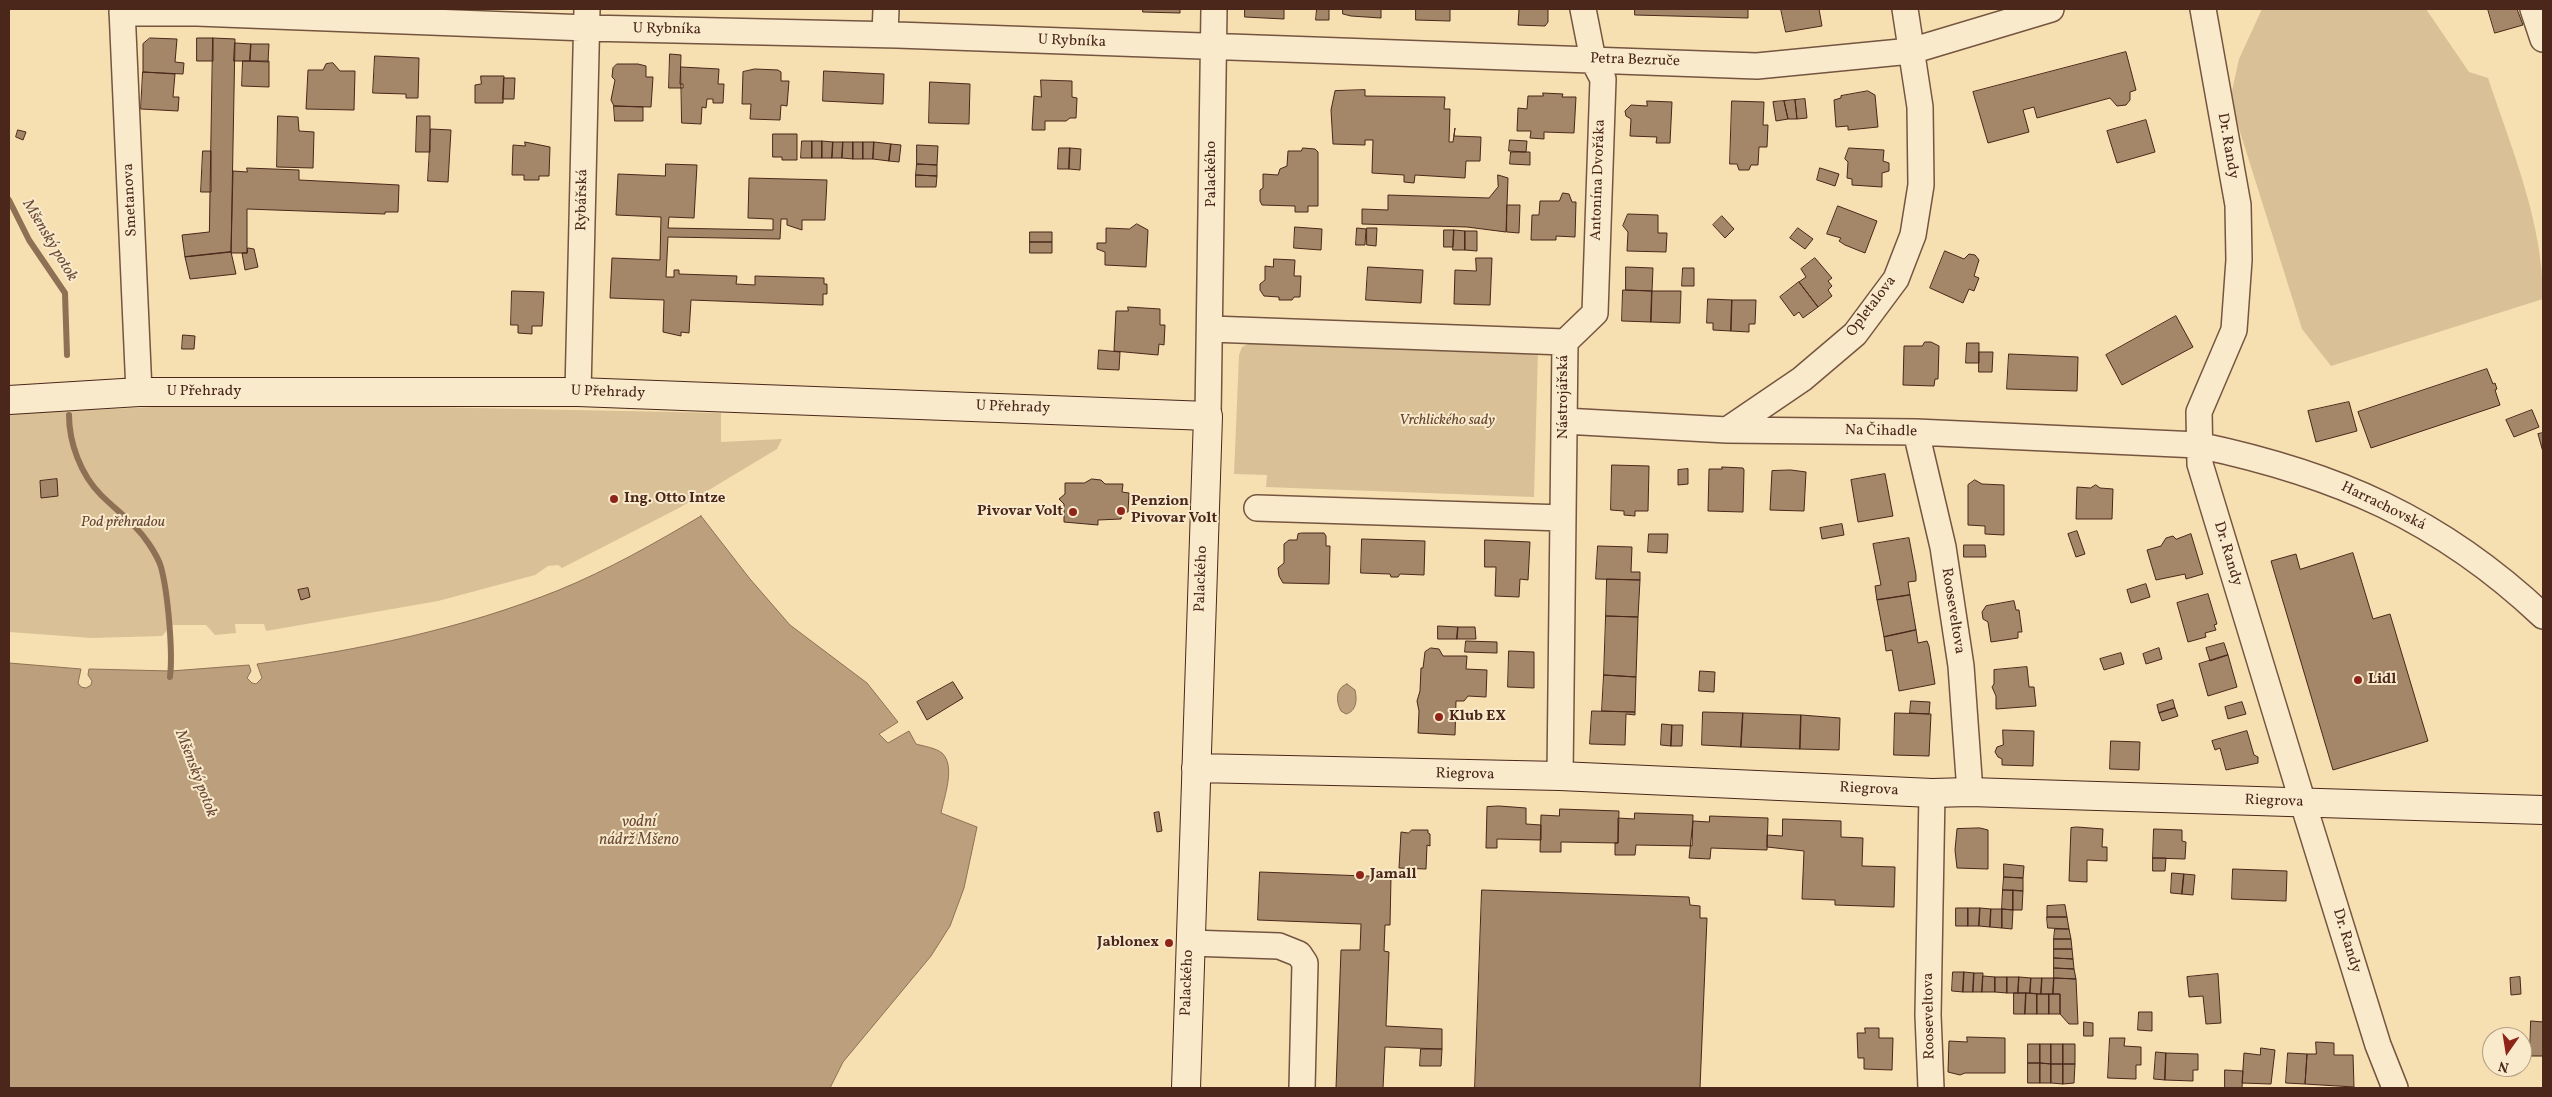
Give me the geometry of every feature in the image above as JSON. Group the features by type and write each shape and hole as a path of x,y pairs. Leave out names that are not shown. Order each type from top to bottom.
{"street":[{"path":"885,34 886,9"},
{"name":"Palackého","path":"1186,1088 1211,329 1214,9"},
{"name":"Antonína Dvořáka","path":"1564,342 1596,313 1602,80 1593,60 1583,9"},
{"name":"Opletalova","path":"1727,430 1802,380 1855,334 1896,279 1912,235 1921,185 1920,107 1905,9"},
{"name":"Petra Bezruče","path":"1213,48 1756,66 1911,51 2051,9"},
{"name":"Dr. Randy","path":"2203,9 2238,205 2239,260 2234,330 2199,412 2198,445 2200,464 2302,803 2378,1045 2395,1088"},
{"path":"2534,9 2543,39"},
{"name":"U Rybníka","path":"122,11 587,18 885,34 1213,48"},
{"name":"Smetanova","path":"122,11 139,392"},
{"name":"Rybářská","path":"578,392 587,18"},
{"name":"Nástrojářská","path":"1211,329 1564,342 1560,776"},
{"name":"U Přehrady","path":"9,400 139,392 578,392 1208,416"},
{"name":"Na Čihadle","path":"1564,422 1727,430 1916,432 2198,445"},
{"name":"Rooseveltova","path":"1916,432 1944,557 1961,666 1970,792"},
{"name":"Harrachovská","path":"2198,445 2243,455 2316,476 2386,505 2476,558 2508,583 2543,616"},
{"path":"1257,508 1563,518"},
{"name":"Riegrova","path":"1196,768 1560,776 1932,793 1970,792 2543,810"},
{"name":"Rooseveltova","path":"1931,1088 1928,1015 1932,793"},
{"path":"1190,943 1279,946 1299,954 1305,963 1302,1088"}],"green space":[{"path":"2262,9 2426,9 2469,72 2488,78 2516,159 2532,214 2542,270 2543,299 2331,366 2302,329 2230,100 2239,59"},
{"name":"Vrchlického sady","path":"1250,343 1538,351 1534,497 1266,487 1267,475 1234,474 1239,355 1242,347"},
{"name":"Pod přehradou","path":"173,406 377,406 721,413 721,442 782,439 777,449 679,508 562,568 558,565 548,566 535,575 438,601 266,631 264,624 235,624 236,633 215,635 206,625 172,625 162,636 92,638 9,632 9,414"}],"water":[{"name":"vodní nádrž Mšeno","path":"701,516 750,579 790,625 867,683 898,722 879,734 888,743 909,731 916,744 933,748 942,753 946,759 949,773 941,813 977,827 964,888 950,926 931,956 843,1062 830,1088 9,1088 9,663 81,669 78,683 81,687 86,688 91,685 92,681 88,675 89,669 171,671 249,665 251,671 247,678 256,684 262,678 257,664 372,645 448,627 522,604 559,590 613,565"},
{"path":"1347,684 1355,690 1356,701 1352,710 1346,714 1339,707 1338,696 1340,689"}],"building":[{"path":"1143,9 1180,9 1180,13 1143,12"},
{"path":"1245,9 1284,9 1284,19 1245,17"},
{"path":"1317,9 1329,9 1329,20 1316,20"},
{"path":"1343,9 1381,9 1381,18 1351,16 1343,14"},
{"path":"1416,9 1450,9 1450,21 1416,20"},
{"path":"1509,9 1548,9 1548,22 1545,26 1518,25 1519,10"},
{"path":"1635,9 1748,9 1748,18 1635,15"},
{"path":"1781,9 1819,9 1822,26 1786,32"},
{"path":"2488,9 2517,9 2523,25 2495,33"},
{"path":"150,38 177,39 175,62 184,63 183,74 143,72 143,44"},
{"path":"197,38 213,38 213,61 197,61"},
{"path":"213,38 235,39 231,252 185,257 182,235 209,232"},
{"path":"235,43 251,44 250,61 234,61"},
{"path":"251,44 269,44 268,62 250,61"},
{"path":"2126,52 2136,90 2130,92 2130,100 2126,105 2117,106 2110,98 2037,118 2034,107 2023,110 2029,132 1988,143 1973,92"},
{"path":"670,54 681,55 680,84 683,84 683,88 669,88"},
{"path":"375,56 419,58 418,98 406,98 406,94 373,93"},
{"path":"243,61 269,61 269,87 242,86"},
{"path":"333,63 340,71 355,71 354,110 306,109 308,70 323,70 326,64"},
{"path":"617,64 646,66 646,77 653,77 651,107 614,106 611,100 615,80 612,77 613,68"},
{"path":"681,67 719,69 718,84 724,84 723,103 713,103 713,99 707,99 706,108 702,107 701,124 682,123"},
{"path":"755,69 778,70 781,72 781,81 789,81 787,106 781,105 780,120 750,119 751,104 742,104 743,72"},
{"path":"824,71 884,74 883,104 823,101"},
{"path":"143,72 175,74 173,97 179,97 178,111 141,109"},
{"path":"481,76 504,76 503,103 475,103 475,85 481,84"},
{"path":"504,78 515,78 514,99 503,99"},
{"path":"1041,80 1072,81 1072,97 1077,98 1076,118 1070,118 1066,121 1045,121 1045,130 1032,130 1034,96 1041,97"},
{"path":"930,82 970,84 969,124 929,123"},
{"path":"1365,90 1365,96 1445,97 1444,109 1450,109 1449,142 1453,142 1455,128 1454,136 1481,137 1480,161 1466,161 1465,178 1415,175 1414,183 1404,182 1404,175 1372,173 1373,140 1365,140 1365,145 1333,144 1331,110 1335,91"},
{"path":"1868,91 1875,95 1878,127 1848,130 1848,126 1836,127 1834,100 1841,98 1841,96"},
{"path":"1543,93 1563,94 1562,97 1576,97 1574,133 1544,132 1544,139 1530,138 1531,131 1517,131 1518,108 1527,109 1528,96 1543,96"},
{"path":"1805,99 1807,118 1797,119 1795,100"},
{"path":"1795,100 1797,119 1788,119 1784,101"},
{"path":"1647,101 1672,102 1670,143 1656,143 1657,137 1630,136 1631,119 1626,116 1625,111 1631,105 1647,106"},
{"path":"1732,101 1764,102 1763,125 1768,125 1767,147 1759,147 1758,165 1751,165 1749,170 1739,170 1737,164 1730,164"},
{"path":"1784,101 1788,119 1776,121 1773,102"},
{"path":"614,106 643,107 643,121 615,121"},
{"path":"278,116 298,117 299,131 314,132 313,168 277,167"},
{"path":"417,116 430,116 430,152 416,152"},
{"path":"2146,120 2155,152 2117,163 2107,131"},
{"path":"431,129 451,130 448,182 428,181"},
{"path":"18,130 26,132 23,140 16,137"},
{"path":"773,134 797,134 797,160 782,160 782,157 773,157"},
{"path":"1510,140 1527,141 1526,152 1509,151"},
{"path":"802,141 812,141 812,158 801,158"},
{"path":"812,141 822,141 822,158 812,158"},
{"path":"822,141 833,142 832,158 822,158"},
{"path":"525,142 550,147 549,176 539,176 539,180 524,180 524,175 512,175 513,145 525,146"},
{"path":"833,142 843,142 842,158 832,158"},
{"path":"843,142 853,142 853,159 842,158"},
{"path":"853,142 863,142 863,159 853,159"},
{"path":"863,142 874,142 873,159 863,159"},
{"path":"874,142 891,144 889,161 873,159"},
{"path":"891,144 901,145 899,162 889,161"},
{"path":"917,145 938,146 937,165 917,164"},
{"path":"1059,148 1070,148 1069,169 1058,169"},
{"path":"1070,148 1081,149 1080,170 1069,169"},
{"path":"1303,148 1315,149 1318,152 1318,206 1308,206 1308,212 1295,212 1295,206 1262,205 1260,190 1263,188 1263,174 1278,175 1280,169 1287,166 1288,151 1301,151"},
{"path":"1849,148 1884,150 1883,161 1889,163 1889,171 1882,173 1882,187 1852,185 1852,179 1847,178 1848,162 1845,159"},
{"path":"203,151 211,151 211,192 201,192"},
{"path":"1511,152 1530,152 1530,165 1510,164"},
{"path":"666,164 697,165 694,218 669,217 668,228 773,230 773,219 748,218 749,178 827,180 825,220 802,220 802,230 787,225 787,219 781,219 780,239 668,237 666,277 674,277 674,270 679,270 679,274 737,276 736,284 755,285 755,276 824,278 824,284 827,284 827,294 823,294 823,305 691,300 689,333 681,332 681,336 663,332 664,300 610,298 612,258 660,260 661,217 616,215 618,174 665,176"},
{"path":"917,164 937,165 937,176 916,175"},
{"path":"247,168 299,170 299,180 399,185 398,212 385,212 385,214 247,209 247,253 231,253 233,171 247,172"},
{"path":"1820,168 1839,174 1835,186 1817,180"},
{"path":"916,175 937,176 936,187 916,187"},
{"path":"1498,175 1508,178 1506,232 1467,227 1362,224 1362,209 1388,210 1388,195 1489,198 1498,187"},
{"path":"1563,193 1569,194 1572,202 1576,202 1575,237 1556,236 1556,240 1531,240 1532,215 1539,215 1540,201 1559,201"},
{"path":"1507,205 1520,205 1519,233 1507,232"},
{"path":"1838,206 1877,221 1865,253 1845,245 1839,241 1841,238 1827,234"},
{"path":"1628,214 1658,215 1658,233 1667,233 1666,252 1627,251 1628,232 1623,226"},
{"path":"1722,216 1734,229 1725,238 1713,225"},
{"path":"1137,224 1148,230 1146,267 1105,265 1105,252 1097,249 1097,243 1106,243 1106,228 1129,229"},
{"path":"1295,227 1322,229 1321,250 1294,248"},
{"path":"1357,228 1366,229 1365,245 1356,245"},
{"path":"1367,228 1377,228 1376,246 1367,245"},
{"path":"1798,228 1813,239 1805,249 1790,238"},
{"path":"1444,230 1454,230 1453,247 1444,247"},
{"path":"1454,230 1465,231 1465,250 1453,250"},
{"path":"1465,231 1477,231 1477,251 1465,250"},
{"path":"1030,232 1052,232 1052,242 1030,242"},
{"path":"1030,242 1052,242 1052,253 1030,253"},
{"path":"248,248 254,249 258,267 245,270 242,253 247,253"},
{"path":"1945,251 1964,259 1969,254 1975,255 1979,260 1974,276 1979,278 1974,291 1969,289 1963,303 1930,288"},
{"path":"231,252 236,274 190,279 185,257"},
{"path":"1476,258 1492,258 1490,305 1454,304 1455,270 1476,271"},
{"path":"1815,258 1832,278 1828,281 1832,286 1828,290 1832,296 1818,307 1799,282 1806,277 1801,269"},
{"path":"1274,259 1295,260 1294,276 1301,276 1300,297 1294,297 1292,300 1279,300 1279,297 1264,296 1260,290 1260,284 1265,280 1265,266 1273,267"},
{"path":"1368,267 1423,270 1421,303 1366,300"},
{"path":"1626,267 1653,268 1652,291 1626,290"},
{"path":"1683,268 1694,268 1694,286 1682,286"},
{"path":"1799,282 1818,307 1803,318 1799,312 1794,316 1780,297"},
{"path":"1623,290 1652,291 1651,322 1622,321"},
{"path":"512,291 544,292 542,326 532,326 532,334 518,333 518,325 511,325"},
{"path":"1652,291 1681,291 1680,323 1651,322"},
{"path":"1708,299 1732,300 1731,331 1713,330 1713,323 1707,323"},
{"path":"1732,300 1756,300 1755,324 1749,324 1749,332 1731,331"},
{"path":"1128,307 1160,309 1160,325 1165,325 1164,345 1159,344 1158,355 1114,351 1116,311 1128,311"},
{"path":"2176,316 2193,347 2122,385 2106,355"},
{"path":"183,335 195,336 194,349 182,349"},
{"path":"1925,342 1931,342 1939,346 1938,379 1935,379 1934,386 1903,385 1904,346 1922,346"},
{"path":"1967,343 1979,343 1979,363 1966,363"},
{"path":"1099,350 1120,352 1119,370 1098,369"},
{"path":"1979,352 1993,352 1992,372 1979,372"},
{"path":"2009,354 2078,357 2077,391 2007,389"},
{"path":"2487,369 2493,384 2495,383 2497,389 2495,390 2500,405 2371,448 2358,412"},
{"path":"2349,402 2357,431 2316,442 2308,411"},
{"path":"2532,410 2539,427 2514,437 2506,420"},
{"path":"2543,433 2543,452 2538,434"},
{"path":"1612,465 1649,466 1648,511 1635,511 1635,516 1624,515 1624,511 1611,510"},
{"path":"1722,467 1743,468 1744,470 1743,512 1708,511 1709,469 1722,469"},
{"path":"1688,469 1688,484 1678,485 1678,470"},
{"path":"1791,470 1806,472 1804,511 1770,510 1772,471"},
{"path":"1885,474 1893,516 1858,522 1851,480"},
{"path":"57,479 58,496 41,498 40,481"},
{"path":"1092,479 1101,480 1105,484 1123,484 1122,492 1129,493 1128,512 1122,512 1121,519 1098,520 1098,525 1064,522 1064,504 1059,499 1065,494 1065,483 1084,483"},
{"path":"1975,480 1982,484 2004,485 2004,535 1985,534 1985,526 1968,525 1968,485"},
{"path":"2096,485 2100,488 2113,489 2112,519 2076,519 2077,487 2090,488"},
{"path":"1842,524 1844,535 1822,539 1820,528"},
{"path":"2077,531 2085,554 2076,557 2068,534"},
{"path":"1324,533 1326,536 1326,546 1330,546 1329,584 1283,583 1279,576 1278,568 1284,563 1284,544 1289,540 1297,540 1298,534"},
{"path":"1649,534 1668,534 1667,553 1648,552"},
{"path":"2191,534 2203,574 2186,579 2185,574 2156,580 2147,550 2161,546 2166,538 2173,536 2176,539"},
{"path":"1909,538 1916,575 1916,581 1908,582 1910,595 1877,600 1875,586 1881,585 1873,544"},
{"path":"1362,539 1425,541 1424,575 1400,574 1398,577 1391,577 1390,574 1361,573"},
{"path":"1485,540 1530,542 1528,580 1520,579 1519,597 1495,596 1496,567 1485,567"},
{"path":"1964,545 1985,545 1986,557 1964,557"},
{"path":"1598,546 1632,547 1631,572 1640,572 1640,580 1596,579"},
{"name":"Lidl","path":"2353,553 2373,619 2390,614 2428,741 2333,770 2271,561 2296,554 2300,569"},
{"path":"1607,579 1640,580 1638,617 1606,616"},
{"path":"2146,584 2150,597 2131,603 2127,590"},
{"path":"308,588 310,597 301,600 298,590"},
{"path":"2208,594 2217,624 2214,625 2216,630 2205,633 2206,637 2188,642 2177,603"},
{"path":"1910,595 1916,630 1884,637 1877,600"},
{"path":"2014,601 2016,610 2019,610 2022,632 2018,632 2018,638 1991,642 1988,622 1983,619 1982,612 1986,606"},
{"path":"1606,616 1638,617 1636,677 1604,675"},
{"path":"1438,626 1458,627 1457,639 1438,639"},
{"path":"1458,627 1475,627 1476,639 1457,639"},
{"path":"1916,630 1918,643 1927,641 1929,646 1935,684 1899,691 1892,650 1886,651 1884,637"},
{"path":"1466,641 1497,642 1497,653 1465,652"},
{"path":"2224,643 2228,655 2210,661 2206,648"},
{"path":"1431,648 1439,649 1443,656 1467,656 1466,669 1487,670 1486,697 1468,696 1464,701 1456,701 1455,735 1418,733 1419,711 1417,701 1420,691 1421,668 1423,668 1425,652"},
{"path":"2159,648 2162,659 2146,664 2143,654"},
{"path":"1509,651 1534,652 1534,688 1508,687"},
{"path":"2121,653 2124,664 2104,670 2100,659"},
{"path":"2228,655 2237,687 2208,696 2199,664"},
{"path":"2027,667 2029,687 2034,687 2036,706 1996,709 1996,696 1992,687 1994,684 1994,670"},
{"path":"1700,671 1715,672 1714,692 1699,691"},
{"path":"1604,675 1636,677 1635,712 1602,711"},
{"path":"953,682 963,698 927,720 917,702"},
{"path":"2173,700 2175,708 2159,713 2157,705"},
{"path":"1911,701 1930,702 1929,714 1910,713"},
{"path":"2242,702 2246,714 2228,719 2225,707"},
{"path":"2175,708 2178,716 2162,721 2159,713"},
{"path":"1592,711 1635,712 1635,715 1626,714 1625,745 1590,744"},
{"path":"1703,712 1743,713 1741,747 1702,745"},
{"path":"1743,713 1801,715 1800,749 1741,747"},
{"path":"1895,713 1931,714 1929,756 1894,755"},
{"path":"1801,715 1840,718 1839,750 1800,749"},
{"path":"1662,724 1672,725 1671,746 1661,745"},
{"path":"1672,725 1683,725 1682,746 1671,746"},
{"path":"2003,730 2034,731 2033,766 2002,765 2002,759 1995,752 1997,747 2003,745"},
{"path":"2247,731 2254,755 2258,757 2258,763 2226,770 2220,748 2215,750 2212,741"},
{"path":"2111,741 2140,742 2139,770 2110,769"},
{"path":"1487,807 1526,808 1526,824 1541,825 1541,840 1497,839 1497,848 1486,848"},
{"path":"1560,809 1619,811 1618,843 1561,842 1561,852 1540,852 1541,815 1559,816"},
{"path":"1159,812 1162,831 1157,832 1154,813"},
{"path":"1635,813 1693,815 1692,846 1636,845 1635,855 1615,855 1615,843 1618,843 1618,818 1634,819"},
{"path":"1710,816 1768,818 1767,850 1711,848 1710,859 1689,858 1693,821 1709,822"},
{"path":"1783,819 1841,821 1841,837 1863,838 1862,866 1895,867 1894,907 1835,905 1835,900 1802,899 1804,851 1767,847 1767,835 1782,836"},
{"path":"1980,828 1988,830 1988,869 1957,868 1955,850 1957,829"},
{"path":"2071,828 2103,829 2102,847 2107,847 2107,861 2087,860 2087,882 2069,881"},
{"path":"2154,829 2182,830 2182,841 2186,842 2185,859 2153,858"},
{"path":"1412,830 1428,830 1430,834 1430,846 1427,845 1426,869 1399,868 1401,832 1408,833"},
{"path":"2153,858 2166,858 2165,871 2153,871"},
{"path":"2004,864 2024,866 2023,878 2004,877"},
{"path":"2233,869 2287,871 2286,901 2232,899"},
{"path":"1260,872 1391,877 1390,925 1385,925 1384,951 1389,952 1386,1026 1442,1029 1442,1049 1385,1047 1383,1088 1336,1088 1341,950 1360,950 1361,924 1258,920"},
{"path":"2172,873 2184,874 2182,894 2171,893"},
{"path":"2184,874 2195,875 2193,895 2182,894"},
{"path":"2004,877 2023,878 2023,891 2003,890"},
{"path":"1482,890 1689,897 1690,905 1700,906 1700,918 1707,918 1700,1088 1475,1088"},
{"path":"2003,890 2013,890 2013,910 2002,909"},
{"path":"2013,890 2023,891 2022,910 2013,910"},
{"path":"2065,905 2067,917 2047,917 2047,906"},
{"path":"1956,908 1968,908 1968,926 1956,926"},
{"path":"1968,908 1980,908 1979,926 1968,926"},
{"path":"1980,908 1991,909 1990,927 1979,926"},
{"path":"1991,909 2002,909 2002,928 1990,927"},
{"path":"2002,909 2013,910 2012,929 2002,928"},
{"path":"2047,917 2067,917 2069,929 2048,928"},
{"path":"2055,929 2069,929 2071,939 2054,939"},
{"path":"2054,939 2071,939 2072,949 2054,949"},
{"path":"2054,949 2072,949 2073,959 2054,958"},
{"path":"2054,958 2073,959 2074,969 2054,968"},
{"path":"2054,968 2074,969 2076,979 2054,978"},
{"path":"1953,972 1964,972 1963,992 1952,991"},
{"path":"1964,972 1974,973 1973,992 1963,992"},
{"path":"1974,973 1983,973 1982,992 1973,992"},
{"path":"2218,974 2221,1023 2206,1024 2203,996 2189,997 2187,977"},
{"path":"1983,976 1995,977 1995,992 1982,992"},
{"path":"1995,977 2007,977 2007,993 1995,992"},
{"path":"2007,977 2019,977 2018,993 2007,993"},
{"path":"2019,977 2031,978 2030,993 2018,993"},
{"path":"2520,977 2521,994 2511,995 2510,978"},
{"path":"2031,978 2042,978 2041,994 2030,993"},
{"path":"2042,978 2054,978 2053,994 2041,994"},
{"path":"2054,978 2076,979 2078,1024 2069,1024 2060,1014 2060,994 2053,994"},
{"path":"2014,993 2026,993 2025,1014 2014,1014"},
{"path":"2026,993 2037,994 2037,1014 2025,1014"},
{"path":"2037,994 2049,994 2049,1014 2037,1014"},
{"path":"2049,994 2060,994 2060,1014 2049,1014"},
{"path":"2139,1012 2152,1012 2152,1031 2138,1030"},
{"path":"2531,1021 2543,1022 2543,1056 2532,1056"},
{"path":"2084,1022 2093,1023 2093,1036 2084,1036"},
{"path":"1865,1028 1879,1028 1879,1038 1893,1038 1892,1070 1864,1069 1864,1058 1858,1058 1857,1033 1865,1033"},
{"path":"1967,1037 2005,1038 2005,1073 1965,1073 1960,1075 1948,1072 1949,1041 1967,1042"},
{"path":"2110,1038 2125,1038 2124,1046 2141,1047 2141,1065 2136,1065 2136,1079 2108,1078"},
{"path":"2316,1042 2334,1043 2334,1055 2353,1055 2354,1087 2305,1084 2307,1054 2316,1054"},
{"path":"2028,1044 2040,1044 2040,1063 2028,1063"},
{"path":"2040,1044 2051,1044 2051,1064 2040,1063"},
{"path":"2051,1044 2063,1044 2063,1064 2051,1064"},
{"path":"2063,1044 2075,1044 2075,1064 2063,1064"},
{"path":"2261,1048 2275,1050 2271,1084 2242,1083 2244,1053 2260,1055"},
{"path":"1421,1049 1442,1049 1441,1066 1420,1066"},
{"path":"2156,1052 2166,1053 2165,1080 2154,1079"},
{"path":"2166,1053 2198,1054 2198,1070 2193,1070 2193,1081 2165,1080"},
{"path":"2288,1053 2307,1054 2305,1084 2286,1083"},
{"path":"2028,1063 2040,1063 2040,1083 2028,1083"},
{"path":"2040,1063 2051,1064 2051,1083 2040,1083"},
{"path":"2051,1064 2063,1064 2063,1084 2051,1083"},
{"path":"2063,1064 2075,1064 2074,1083 2063,1084"},
{"path":"2225,1070 2243,1071 2242,1088 2225,1088"}],"waterway":[{"name":"Mšenský potok","path":"9,200 29,240 65,293 67,355"},
{"name":"Mšenský potok","path":"69,415 74,447 88,478 101,495 144,537 160,564 164,578 169,622 170,677"}],"place":[{"name":"Ing. Otto Intze","path":"614,499"},
{"name":"Penzion Pivovar Volt","path":"1121,511"},
{"name":"Pivovar Volt","path":"1073,512"},
{"name":"Lidl","path":"2358,680"},
{"name":"Klub EX","path":"1439,717"},
{"name":"Jamall","path":"1360,875"},
{"name":"Jablonex","path":"1169,943"}]}
